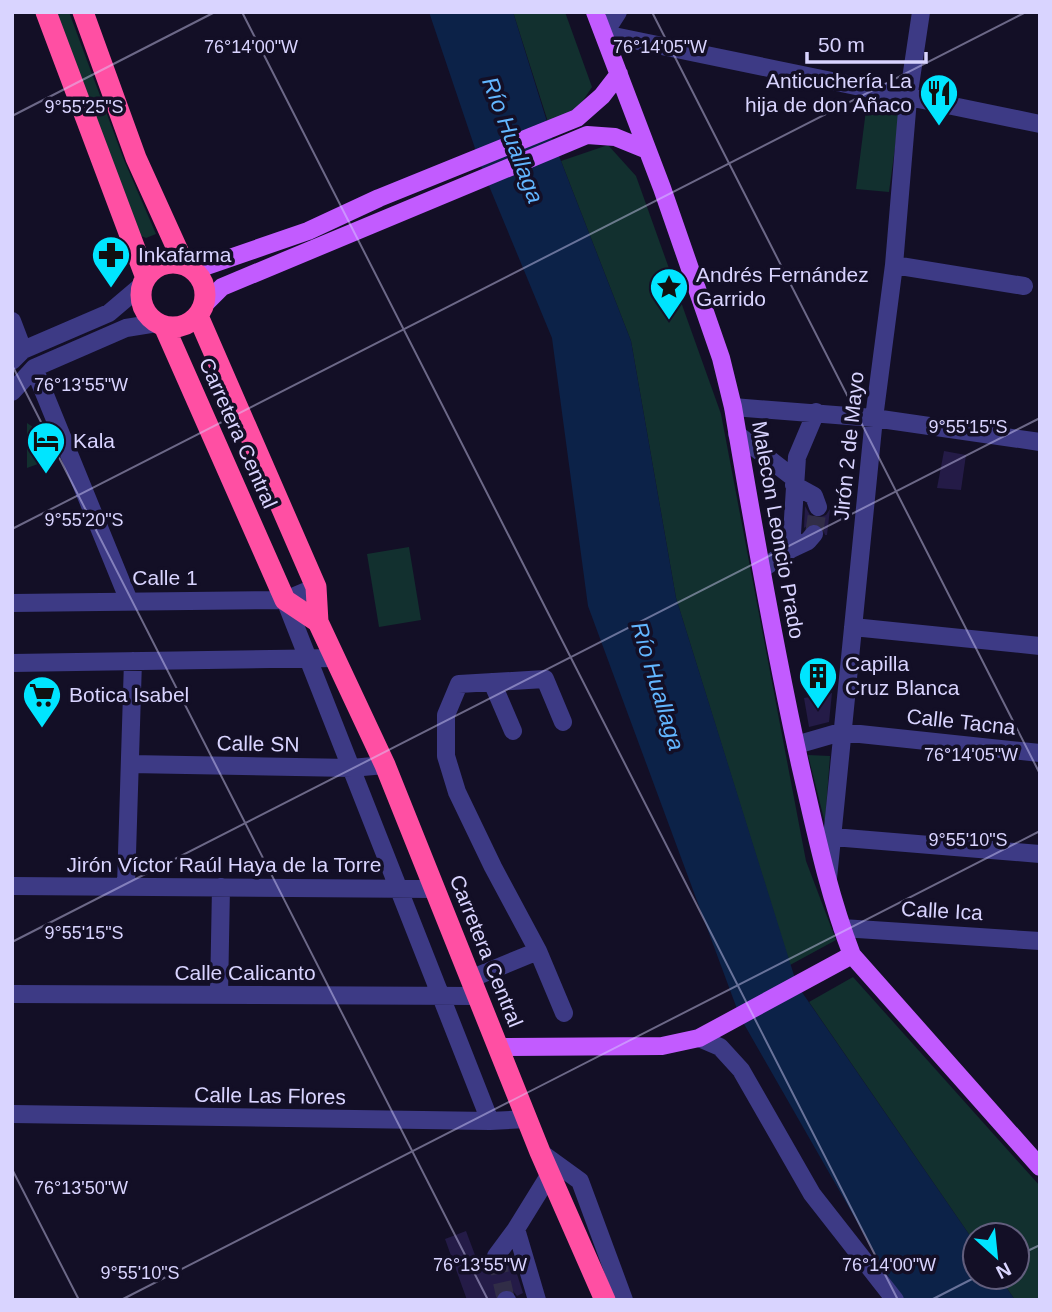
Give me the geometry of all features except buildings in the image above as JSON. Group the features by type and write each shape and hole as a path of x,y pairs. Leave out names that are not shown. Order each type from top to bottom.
{"highway":[{"path":"46,12 144,281 141,296 143,307 161,325 176,327 188,324 201,310 206,292 202,280 189,267 136,158 83,12"},
{"path":"144,281 162,264 189,267"},
{"name":"Carretera Central","path":"201,310 316,587 318,622 385,765 540,1152 605,1300"},
{"name":"Carretera Central","path":"161,325 285,600 318,622"}],"main road":[{"name":"Malecon Leoncio Prado","path":"595,12 620,74 721,358 733,407 796,745 827,885 852,955 1040,1167"},
{"path":"189,267 308,231 379,198 577,118 602,96 620,74"},
{"path":"201,310 222,287 587,135 615,138 647,150"},
{"path":"498,1048 662,1046 701,1038 852,955"}],"street":[{"path":"618,12 604,34 908,99 1040,124"},
{"name":"Jirón 2 de Mayo","path":"827,885 874,418 894,265 908,99 921,12"},
{"path":"894,265 1024,286"},
{"path":"12,321 16,356 109,313 144,281"},
{"path":"12,391 34,368 126,328 161,325"},
{"path":"34,368 129,601"},
{"path":"733,407 874,418 1040,442"},
{"path":"791,549 797,457 816,412"},
{"path":"737,434 814,496 818,507"},
{"path":"762,569 808,541 814,534"},
{"name":"Calle 1","path":"12,603 285,600 316,587"},
{"path":"285,600 490,1121"},
{"path":"853,627 1040,646"},
{"path":"12,663 336,658"},
{"path":"126,886 133,661"},
{"path":"563,722 545,679 458,684 446,715 446,756 457,792 538,951 564,1013"},
{"path":"492,682 513,731"},
{"name":"Calle Tacna","path":"796,745 841,732 1040,753"},
{"name":"Calle SN","path":"130,764 351,768 385,765"},
{"path":"833,837 1040,854"},
{"name":"Jirón Víctor Raúl Haya de la Torre","path":"12,886 435,889"},
{"path":"219,995 222,887"},
{"name":"Calle Ica","path":"842,928 1040,941"},
{"path":"473,988 538,951"},
{"name":"Calle Calicanto","path":"12,994 440,997 473,988"},
{"path":"701,1038 720,1047 741,1070 812,1194 895,1300"},
{"name":"Calle Las Flores","path":"12,1115 490,1121 527,1119"},
{"path":"540,1152 580,1181 624,1300"},
{"path":"496,1256 550,1174"},
{"path":"516,1229 537,1300"}],"green space":[{"path":"55,12 69,12 124,160 156,234 146,238 139,235"},
{"path":"513,12 565,12 592,87 578,108 548,122"},
{"path":"867,102 893,106 899,118 889,192 856,189"},
{"path":"608,145 636,176 721,414 806,861 836,940 790,965 676,598 631,341 561,161"},
{"path":"42,422 57,457 27,468 27,423 33,427"},
{"path":"409,547 421,620 379,627 367,554"},
{"path":"808,755 830,756 825,823"},
{"path":"853,977 1040,1186 1040,1300 1015,1300 1009,1291 1031,1291 1031,1221 961,1223 809,1002"}],"water":[{"name":"Río Huallaga","path":"429,12 513,12 552,138 631,341 676,598 797,985 961,1223 961,1291 1009,1291 1015,1300 902,1300 740,1017 588,606 552,338 482,169"}],"tunnel":[{"path":"814,534 818,507"},
{"path":"496,1256 506,1300"}],"place":[{"name":"Anticuchería La hija de don Añaco","path":"939,127"},
{"name":"Inkafarma","path":"111,289"},
{"name":"Andrés Fernández Garrido","path":"669,321"},
{"name":"Kala","path":"46,475"},
{"name":"Capilla Cruz Blanca","path":"818,710"},
{"name":"Botica Isabel","path":"42,729"}]}
